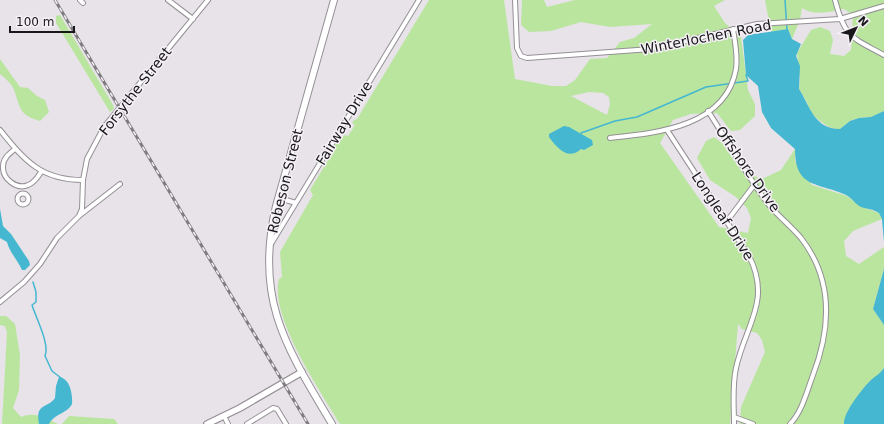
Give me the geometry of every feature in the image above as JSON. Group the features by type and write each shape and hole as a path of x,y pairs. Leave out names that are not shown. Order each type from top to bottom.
{"main road":[{"name":"Robeson Street","path":"332,424 284,338 275,309 270,280 270,246 273,220 334,0"},
{"path":"207,424 302,372"}],"street":[{"path":"168,0 192,19"},
{"name":"Forsythe Street","path":"79,216 82,209 83,180 87,159 104,127 208,0"},
{"name":"Fairway Drive","path":"270,246 419,0"},
{"name":"Winterlochen Road","path":"515,0 517,48 519,54 527,58 651,48 757,24 840,19 884,6"},
{"path":"835,0 843,27 851,36 884,55"},
{"path":"610,138 667,130 689,122 708,111 725,96 734,77 736,54 733,29"},
{"name":"Offshore Drive","path":"708,111 774,211 795,231 808,247 819,270 826,294 827,319 820,354 798,413 790,424"},
{"path":"0,130 15,148 41,172 60,179 83,180"},
{"name":"Longleaf Drive","path":"667,130 753,264 759,289 757,309 736,368 734,424"},
{"path":"15,148 4,160 3,167 9,181 22,186 30,185 41,172"},
{"path":"0,302 24,282 40,264 57,238 79,216 120,184"},
{"path":"726,221 755,184"},
{"path":"22,186 23,193"},
{"path":"279,198 296,203"},
{"path":"248,424 273,408 277,409 286,424"},
{"path":"224,416 228,424"},
{"path":"734,417 753,424"}],"green space":[{"path":"429,0 504,0 515,79 552,86 566,86 575,80 590,59 607,58 620,42 634,38 652,24 610,27 581,22 551,31 529,32 521,25 522,0 544,0 547,7 575,0 725,0 714,6 725,23 741,37 748,90 755,104 755,116 740,130 731,131 717,113 691,114 673,120 660,143 719,227 748,233 751,218 747,208 736,197 710,180 697,158 706,141 714,137 722,143 742,172 762,179 781,170 795,149 795,161 812,185 847,196 860,206 879,213 882,219 853,231 844,241 846,256 859,264 884,247 884,269 873,309 884,325 884,368 879,375 870,381 844,421 844,424 740,424 741,407 765,352 762,340 757,333 742,329 738,324 730,424 340,424 299,353 289,333 282,313 278,295 279,279 282,277 280,252 313,195 310,190 330,157 336,143 345,135 348,136 355,125 352,123 357,119","holes":["589,92 603,93 609,97 610,104 607,115 571,96"]},
{"path":"765,0 884,0 884,111 872,117 859,118 850,121 840,129 831,128 818,119 811,111 799,90 800,79 797,53 811,30 820,27 830,31 833,40 830,54 844,56 851,50 853,15 844,9 817,13 802,8 800,20 792,39 788,29 771,32"},
{"path":"60,15 113,105 114,109 110,112 56,23 56,16"},
{"path":"0,59 20,87 28,88 37,96 45,100 49,112 40,121 24,114 13,88 0,74"},
{"path":"0,316 6,316 15,324 20,355 19,390 13,408 21,417 26,415 35,415 58,424 2,424 7,332 5,326 0,325"},
{"path":"69,416 114,419 118,424 62,424"}],"water":[{"path":"788,29 792,39 801,44 796,56 800,66 799,89 810,109 819,121 831,128 840,129 850,121 859,118 871,117 884,111 884,242 882,219 879,213 861,207 846,195 810,182 804,178 799,171 796,162 795,149 771,128 762,112 758,86 746,75 743,40 748,35"},
{"path":"564,126 569,127 592,140 593,145 572,154 563,152 552,141 549,134"},
{"path":"0,209 3,226 11,234 29,261 30,265 25,270 22,270 7,242 0,238"},
{"path":"884,269 884,325 873,309"},
{"path":"884,368 884,424 844,424 847,414 858,395"},
{"path":"59,377 66,380 70,388 72,404 67,410 54,418 49,424 39,424 38,417 40,409 55,398 56,386"}],"waterway":[{"path":"785,0 787,30"},
{"path":"581,133 615,121 637,117 706,87 748,81 746,75"},
{"path":"33,282 36,292 36,302 32,305 46,345 45,356 52,371 61,378"}],"railway":[{"path":"55,0 308,424"}]}
